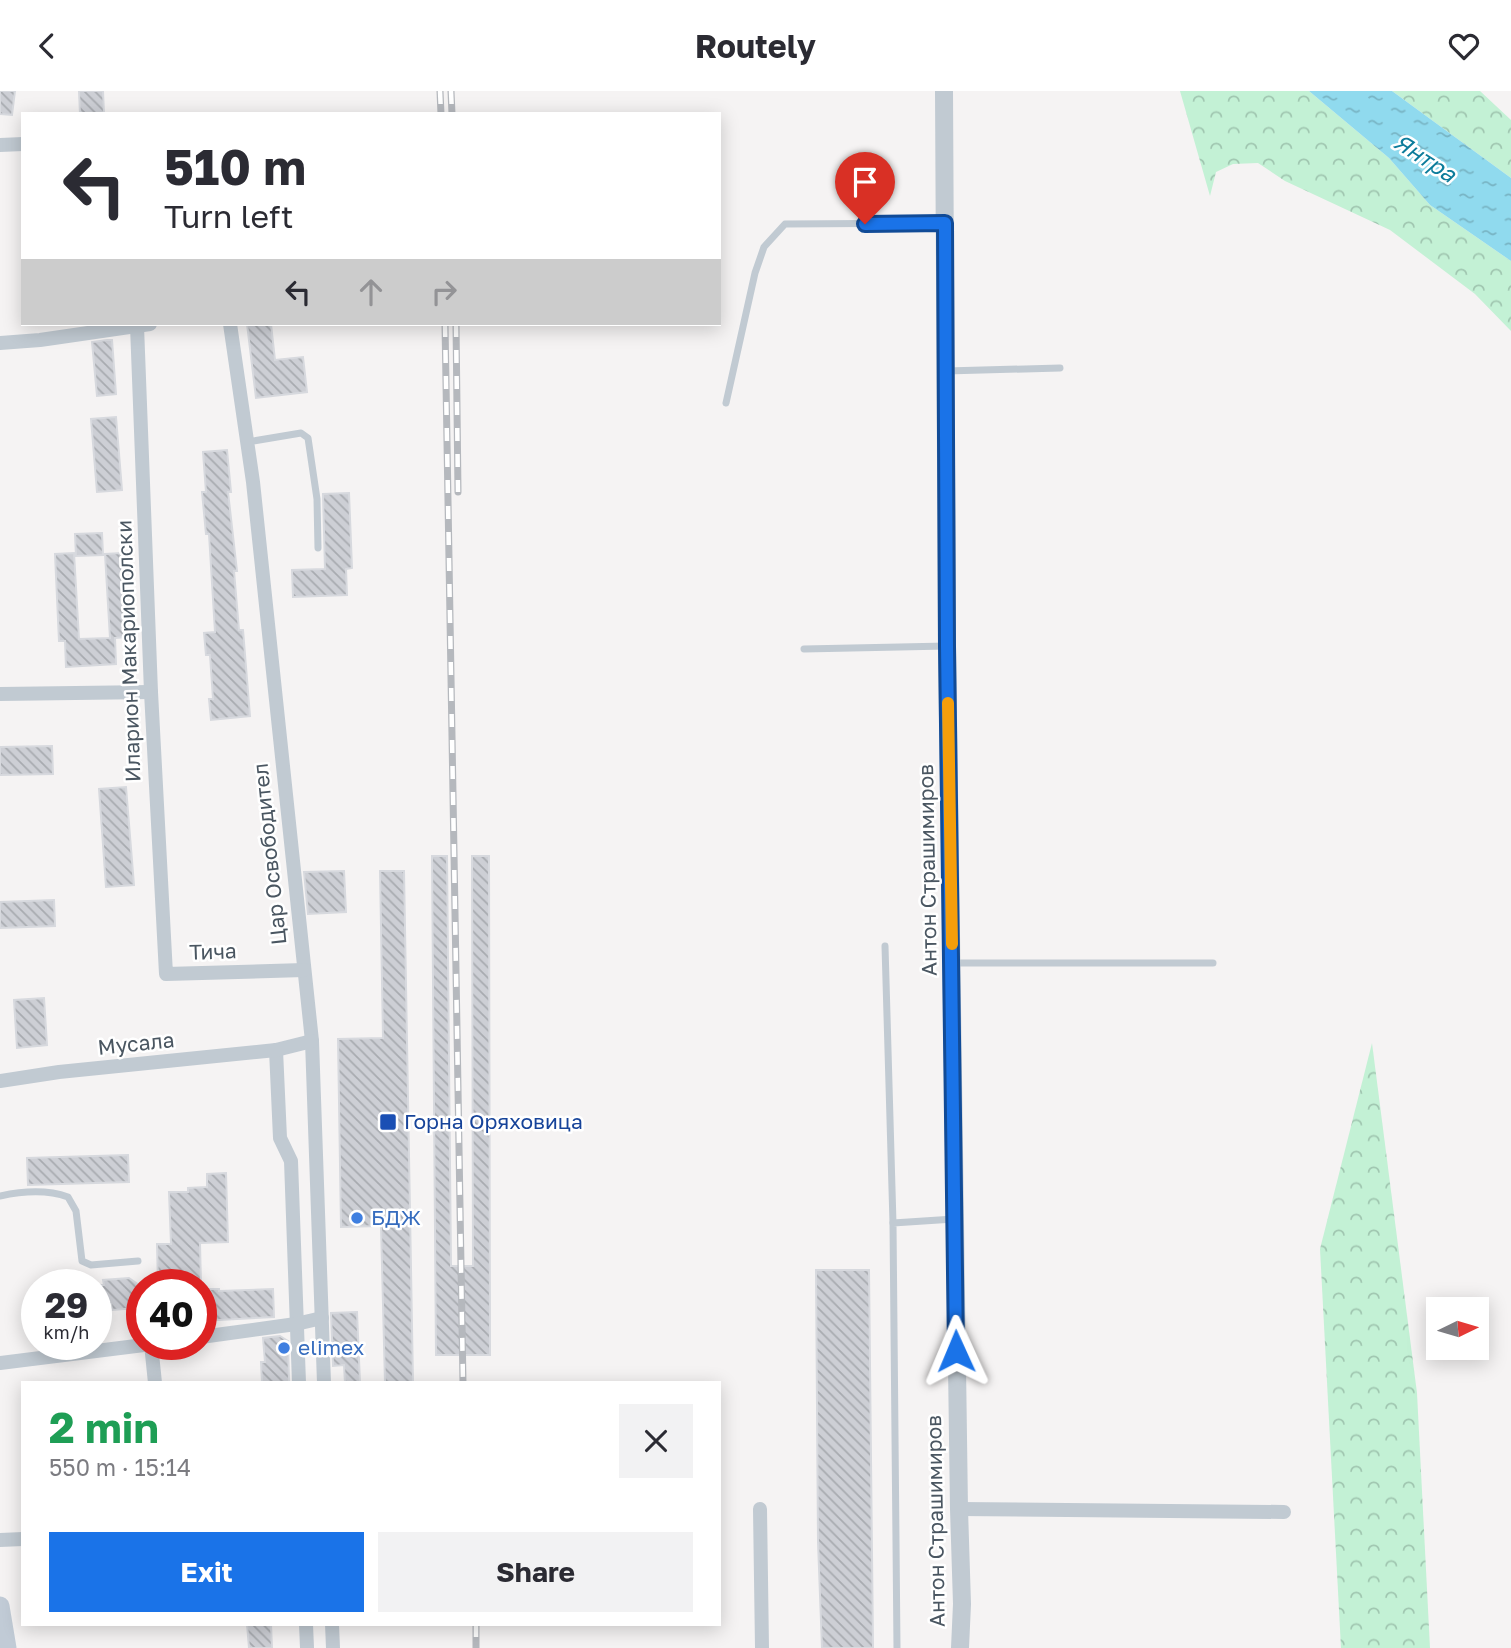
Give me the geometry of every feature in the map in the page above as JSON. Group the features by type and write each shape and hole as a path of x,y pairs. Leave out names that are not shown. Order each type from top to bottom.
{"main road":[{"path":"0,1607 7,1648"}],"street":[{"name":"Антон Страшимиров","path":"944,91 947,646 962,1604 960,1648"},
{"path":"0,145 21,144"},
{"path":"0,343 137,326"},
{"name":"Иларион Макариополски","path":"144,326 150,692 166,974"},
{"name":"Цар Освободител","path":"230,326 247,442 312,1041 324,1381"},
{"path":"0,694 150,692"},
{"name":"Тича","path":"166,974 304,970"},
{"name":"Мусала","path":"0,1081 59,1072 276,1050 312,1041"},
{"path":"276,1050 280,1138 291,1161 299,1381"},
{"path":"291,1161 317,1160"},
{"path":"217,1335 322,1318"},
{"path":"0,1363 126,1347"},
{"path":"153,1360 155,1381"},
{"path":"760,1509 762,1648"},
{"path":"959,1509 1284,1512"},
{"path":"0,1540 21,1539"},
{"path":"306,1626 307,1648"},
{"path":"332,1626 333,1648"}],"lane":[{"path":"726,403 755,273 764,247 785,224 945,223"},
{"path":"945,371 1060,368"},
{"path":"247,442 301,433 308,438 317,499 318,548"},
{"path":"804,649 947,646"},
{"path":"885,946 893,1223 897,1648"},
{"path":"953,963 1213,963"},
{"path":"0,1196 40,1191 68,1197 76,1211 82,1261 91,1265 138,1261"},
{"path":"893,1223 954,1219"}],"green space":[{"path":"1180,91 1309,91 1389,158 1430,205 1511,261 1511,331 1475,294 1390,230 1285,181 1258,163 1233,164 1216,172 1210,196"},
{"path":"1392,91 1480,91 1511,120 1511,178"},
{"path":"1372,1043 1417,1393 1430,1648 1341,1648 1320,1249"}],"water":[{"name":"Янтра","path":"1309,91 1392,91 1511,178 1511,261 1430,205 1389,158"}],"building":[{"path":"0,91 15,91 12,115 0,114"},
{"path":"79,91 103,91 104,112 80,112"},
{"path":"247,326 271,326 275,360 303,357 307,392 256,398"},
{"path":"112,340 116,394 97,396 92,342"},
{"path":"116,417 122,490 97,492 91,419"},
{"path":"227,450 239,630 243,630 250,716 211,720 209,699 213,699 210,655 206,655 204,633 215,632 209,534 206,534 202,492 206,492 203,452"},
{"path":"349,493 352,568 346,569 347,595 293,597 292,570 325,569 323,494"},
{"path":"102,533 103,555 76,556 75,534"},
{"path":"74,553 79,639 110,638 105,554 122,553 126,637 115,638 116,664 66,667 65,641 59,641 55,554"},
{"path":"52,746 53,774 0,775 0,747"},
{"path":"126,787 134,885 106,887 99,789"},
{"path":"432,856 447,856 451,1266 473,1266 472,856 489,856 490,1355 436,1355"},
{"path":"344,871 346,912 308,914 304,872"},
{"path":"380,871 404,871 413,1381 385,1381 381,1226 341,1227 338,1039 383,1038"},
{"path":"54,900 55,926 0,928 0,902"},
{"path":"44,998 47,1045 17,1048 14,1000"},
{"path":"128,1155 129,1182 28,1185 27,1158"},
{"path":"226,1173 228,1242 200,1243 201,1269 158,1269 157,1244 171,1244 169,1192 188,1192 188,1188 207,1187 207,1174"},
{"path":"816,1270 869,1270 873,1648 822,1648 818,1542"},
{"path":"126,1278 126,1309 112,1310 112,1279"},
{"path":"217,1289 273,1289 274,1317 217,1320"},
{"path":"357,1312 360,1381 345,1381 344,1365 333,1366 331,1313"},
{"path":"280,1336 288,1341 289,1381 262,1381 261,1362 265,1362 263,1338"},
{"path":"247,1626 271,1626 272,1648 249,1648"}],"railway":[{"path":"440,91 441,112"},
{"path":"451,91 452,112"},
{"path":"445,326 463,1381"},
{"path":"456,326 458,492"},
{"path":"476,1626 476,1648"}],"slow traffic":[{"path":"948,703 952,944"}],"place":[{"name":"Горна Оряховица","path":"388,1122"},
{"name":"БДЖ","path":"357,1218"},
{"name":"elimex","path":"284,1348"}],"route":[{"path":"865,224 945,223 947,646 956,1351"}]}
